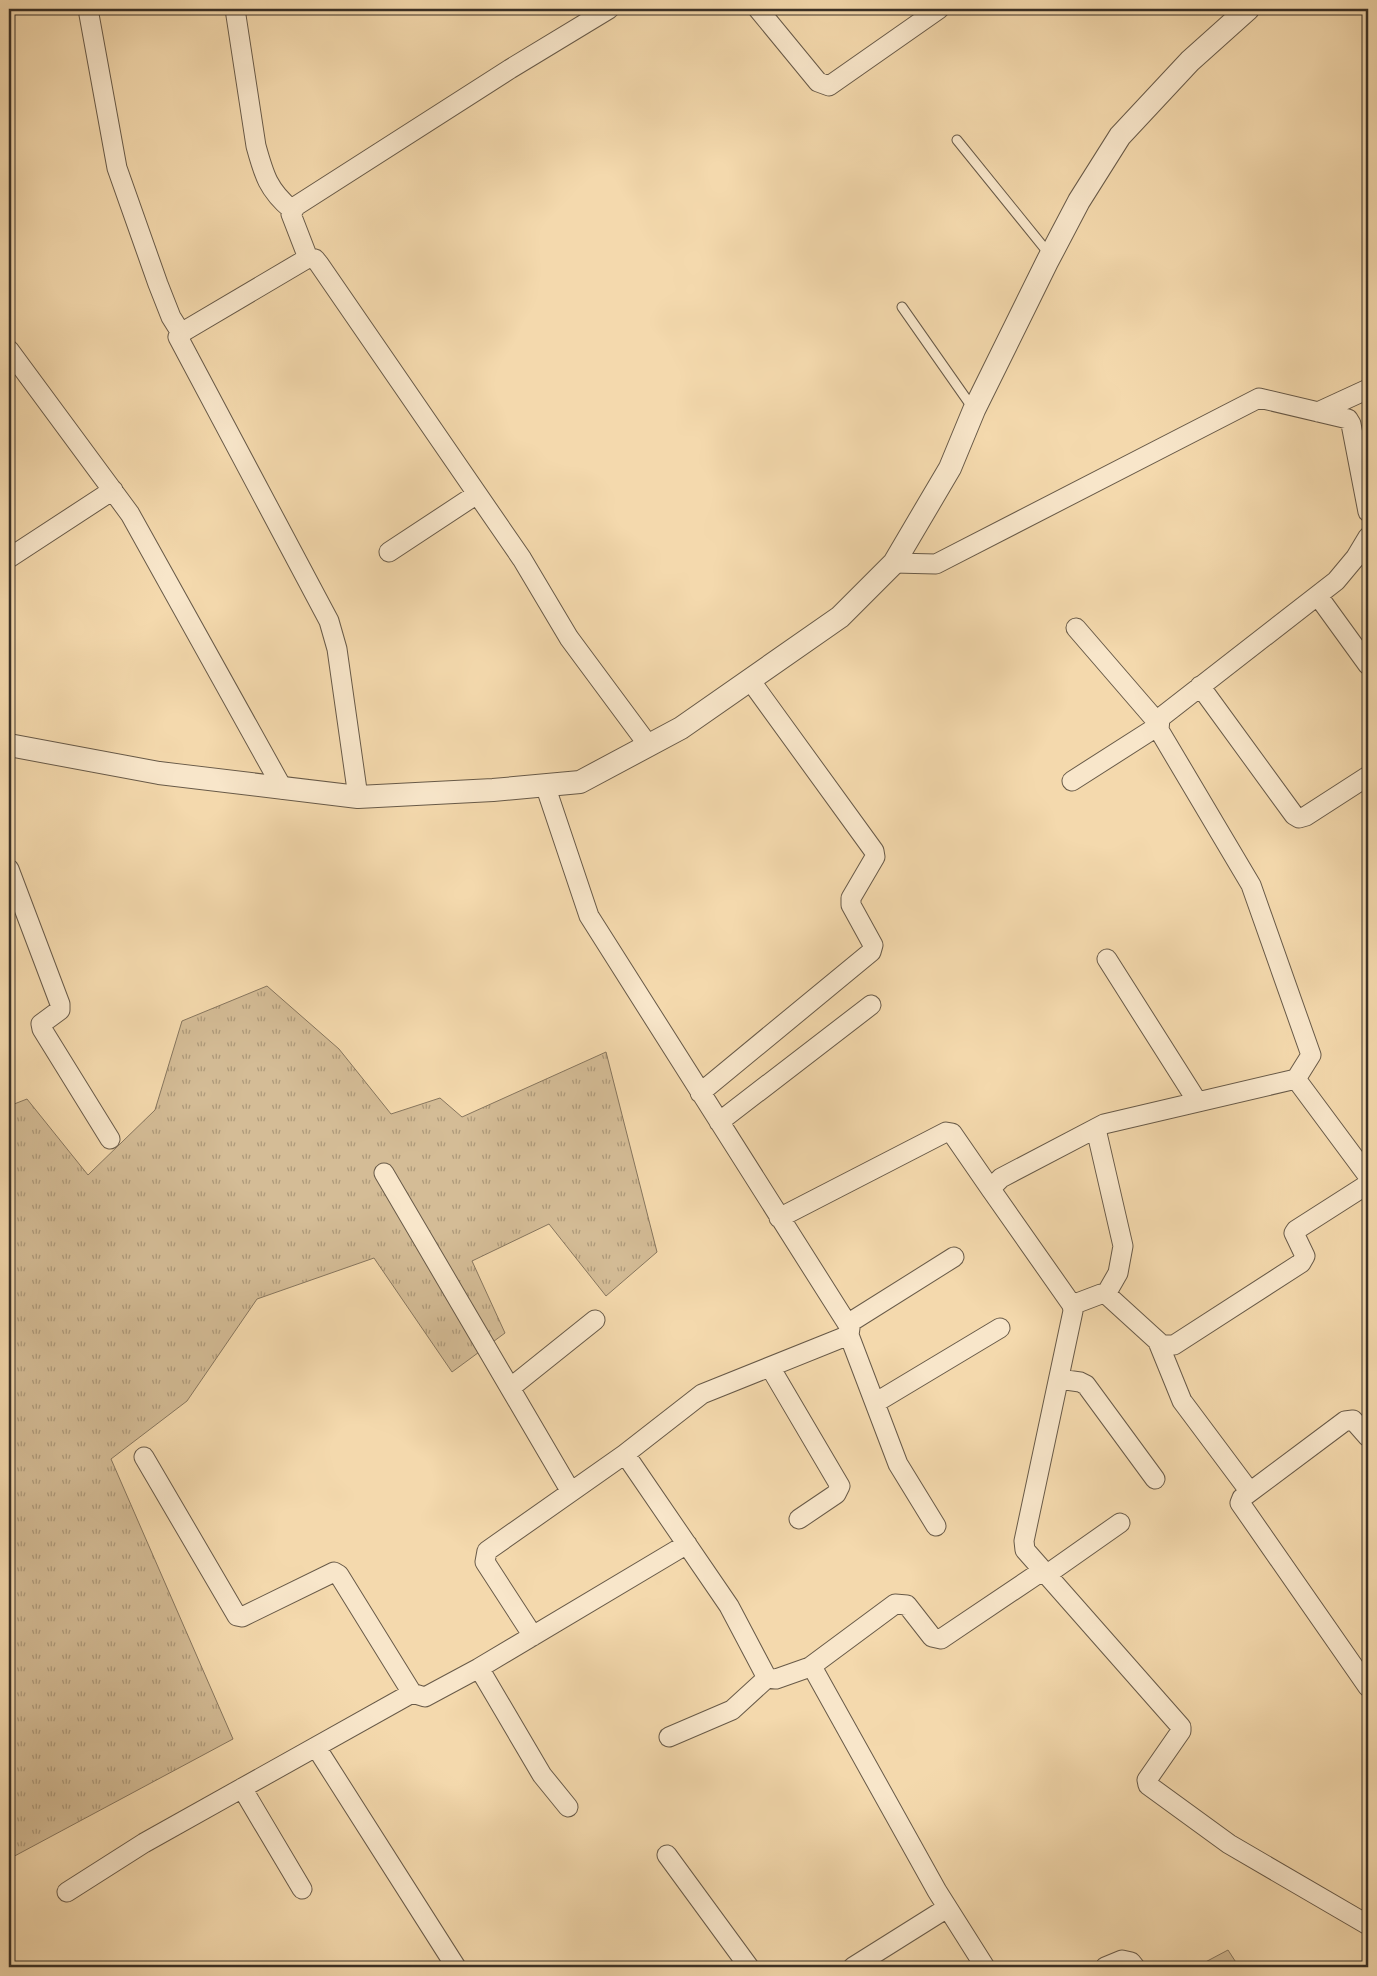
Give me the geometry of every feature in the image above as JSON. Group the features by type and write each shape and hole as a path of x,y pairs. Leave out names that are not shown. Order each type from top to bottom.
{"street":[{"path":"88,9 117,168 158,284 171,317 181,333"},
{"path":"235,9 256,146 261,164 266,180 273,191 292,210 308,258"},
{"path":"292,210 510,69 608,9"},
{"path":"758,9 818,82 829,86 940,9"},
{"path":"9,745 159,773 358,797 580,782 681,728 840,617 894,563 950,468 974,410 1079,201 1120,136 1190,61 1248,9"},
{"path":"358,797 337,649 329,621 178,337 181,333 308,258 314,259 319,264 522,559 570,638 649,746"},
{"path":"9,350 130,514 283,789"},
{"path":"1318,412 1368,389"},
{"path":"894,563 936,564 1253,400 1265,399 1342,417 1350,424 1368,512"},
{"path":"9,558 113,490"},
{"path":"389,552 476,494"},
{"path":"1072,781 1158,725 1160,718 1318,596 1348,568 1368,537"},
{"path":"1318,596 1368,665"},
{"path":"992,1191 995,1184 1001,1178 1104,1124 1197,1101 1248,1092 1296,1080 1311,1054 1263,915 1250,885 1158,725 1076,628"},
{"path":"700,1093 871,952 873,945 851,905 851,898 875,857 874,851 750,680"},
{"path":"1200,686 1294,815 1299,818 1306,816 1368,776"},
{"path":"544,785 589,916 849,1329 898,1464 936,1526"},
{"path":"9,869 60,1004 60,1010 41,1024 42,1029 110,1139"},
{"path":"1107,959 1197,1101"},
{"path":"719,1122 871,1005"},
{"path":"1296,1080 1368,1176"},
{"path":"1096,1129 1123,1246 1118,1273 1106,1294"},
{"path":"779,1218 946,1132 952,1133 1072,1305 1072,1320 1024,1541 1025,1550 1029,1557 1181,1727 1181,1731 1147,1780 1148,1785 1229,1844 1368,1926"},
{"path":"384,1173 571,1492"},
{"path":"1072,1305 1101,1294 1106,1294 1158,1342 1167,1347 1174,1345 1302,1263 1305,1256 1294,1233 1296,1230 1368,1184"},
{"path":"533,1636 484,1562 484,1556 487,1551 625,1454 702,1394 770,1367 849,1329 954,1257"},
{"path":"510,1388 595,1320"},
{"path":"875,1403 1000,1328"},
{"path":"1158,1342 1182,1401 1250,1492"},
{"path":"770,1367 840,1486 836,1494 799,1519"},
{"path":"1060,1379 1080,1382 1086,1385 1155,1479"},
{"path":"1368,1437 1353,1420 1345,1421 1242,1498 1240,1503 1368,1687"},
{"path":"625,1454 728,1606 767,1678"},
{"path":"144,1456 237,1616 242,1616 334,1572 339,1575 412,1693 425,1697 479,1668 687,1544"},
{"path":"669,1737 732,1710 767,1678 776,1678 810,1667 895,1604 906,1605 932,1637 941,1639 1120,1523"},
{"path":"810,1667 937,1891 985,1967"},
{"path":"479,1668 542,1776 568,1807"},
{"path":"67,1892 144,1844 412,1693"},
{"path":"316,1747 456,1967"},
{"path":"242,1788 302,1889"},
{"path":"667,1856 750,1967"},
{"path":"853,1967 948,1908"},
{"path":"1105,1967 1122,1960 1131,1962 1135,1967"}],"lane":[{"path":"957,140 1050,256"},
{"path":"902,307 974,410"}],"green space":[{"path":"267,986 339,1049 391,1114 440,1098 462,1117 606,1052 657,1252 606,1296 549,1224 472,1261 505,1333 452,1372 374,1258 257,1299 187,1401 111,1459 233,1739 9,1859 9,1106 27,1099 88,1175 155,1110 182,1021"},
{"path":"1228,1950 1239,1967 1196,1967"}]}
